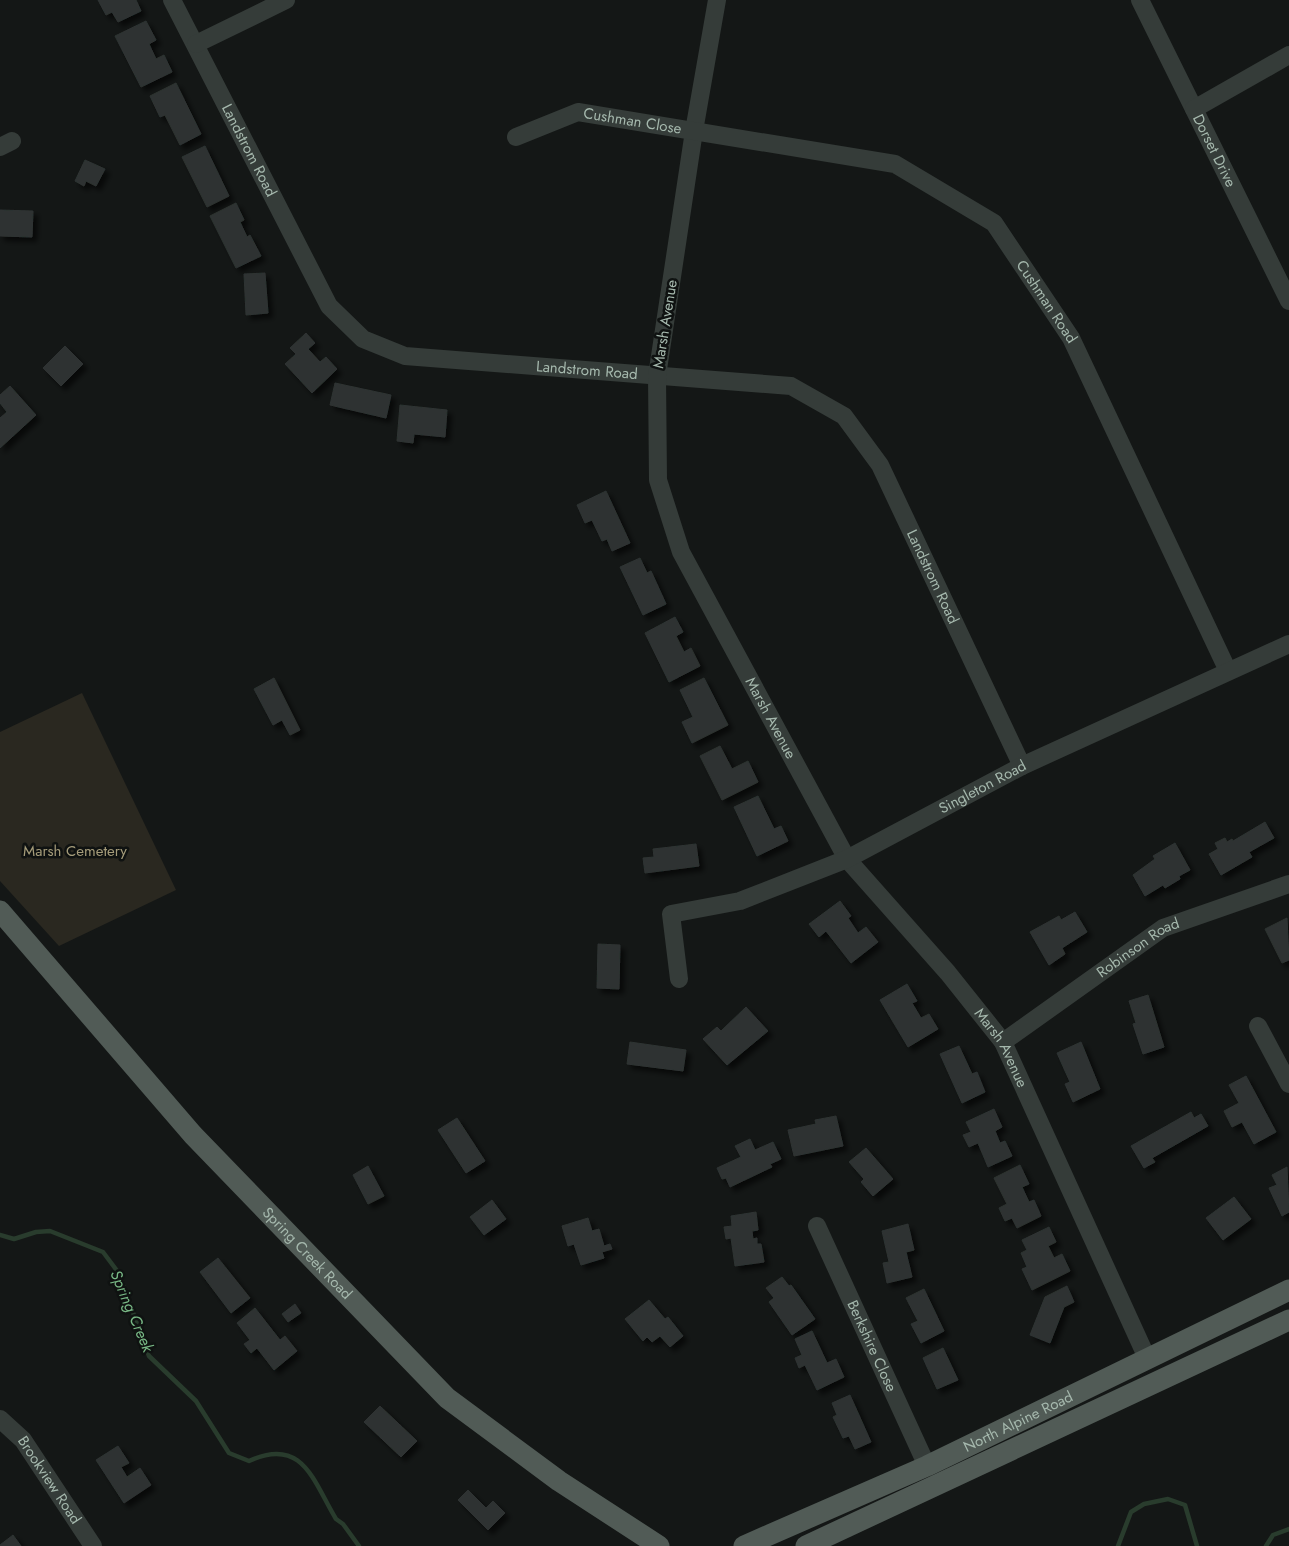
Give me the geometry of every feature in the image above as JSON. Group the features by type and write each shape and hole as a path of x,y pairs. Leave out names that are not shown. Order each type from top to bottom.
{"main road":[{"name":"Spring Creek Road","path":"0,911 193,1135 446,1398 559,1481 659,1546"},
{"name":"North Alpine Road","path":"744,1546 927,1466 1289,1290"},
{"name":"North Alpine Road","path":"806,1546 1289,1320"}],"street":[{"name":"Landstrom Road","path":"172,0 329,306 363,338 405,356 791,386 844,416 880,465 1022,766"},
{"path":"196,44 286,0"},
{"name":"Marsh Avenue","path":"717,0 694,131 657,376 658,480 681,552 847,859 948,973 1003,1042 1146,1358"},
{"name":"Dorset Drive","path":"1140,0 1289,301"},
{"path":"1194,109 1289,55"},
{"name":"Cushman Close","path":"516,137 578,112 694,131"},
{"name":"Cushman Road","path":"694,131 895,164 994,223 1071,338 1228,671"},
{"name":"Singleton Road","path":"679,980 672,914 740,901 847,859 1022,766 1289,644"},
{"name":"Robinson Road","path":"1003,1042 1163,928 1289,884"},
{"path":"1258,1026 1289,1084"},
{"name":"Berkshire Close","path":"817,1226 927,1466"},
{"name":"Brookview Road","path":"0,1419 23,1440 93,1546"}],"green space":[{"name":"Marsh Cemetery","path":"82,693 176,890 59,946 0,881 0,732"}],"building":[{"path":"98,0 136,0 141,11 118,22 112,12 106,15"},
{"path":"146,21 156,40 149,44 156,59 164,55 172,72 141,87 115,36"},
{"path":"176,83 201,134 180,145 165,115 160,117 150,96"},
{"path":"205,146 229,196 207,207 182,157"},
{"path":"85,160 105,169 96,186 86,181 84,186 75,181"},
{"path":"236,203 244,220 240,222 247,237 250,235 261,256 236,268 210,216"},
{"path":"0,210 33,211 32,237 0,236"},
{"path":"265,273 268,313 246,315 244,274"},
{"path":"306,333 315,343 308,349 320,362 326,357 337,369 312,393 285,364 296,354 290,348"},
{"path":"65,346 83,364 61,386 43,368"},
{"path":"335,383 391,395 386,418 330,405"},
{"path":"10,386 36,415 0,448 0,418 7,412 0,403 0,395"},
{"path":"400,405 447,410 445,437 414,434 413,443 397,441"},
{"path":"606,491 630,543 612,551 607,539 602,541 592,520 585,523 577,505"},
{"path":"640,558 647,573 651,571 666,604 643,615 620,567"},
{"path":"675,617 683,632 676,636 684,652 691,648 700,666 669,682 645,633"},
{"path":"274,678 300,730 290,735 282,720 273,725 254,689"},
{"path":"704,678 728,725 692,743 682,722 693,717 680,690"},
{"path":"720,746 732,769 748,761 758,782 722,800 700,756"},
{"path":"758,796 774,829 781,826 788,841 757,856 734,807"},
{"path":"1265,822 1274,838 1249,852 1252,857 1221,875 1209,854 1218,849 1215,843 1225,838 1227,842 1232,839 1233,841"},
{"path":"1175,843 1190,870 1179,876 1180,879 1165,888 1163,885 1145,896 1133,875 1155,859 1153,856"},
{"path":"696,844 699,866 645,873 643,858 654,857 653,849"},
{"path":"840,901 851,916 848,918 858,933 866,927 878,942 851,963 826,931 819,937 809,924"},
{"path":"1075,912 1087,932 1062,948 1065,954 1049,965 1030,932 1059,916 1061,920"},
{"path":"1287,918 1289,960 1282,963 1265,929"},
{"path":"598,944 620,945 619,989 597,988"},
{"path":"907,984 917,1001 912,1003 921,1018 929,1014 938,1029 908,1047 880,1000"},
{"path":"1148,995 1164,1047 1143,1054 1133,1024 1136,1023 1129,1001"},
{"path":"746,1007 768,1031 727,1065 703,1039 717,1027 721,1031"},
{"path":"630,1042 686,1050 683,1071 627,1064"},
{"path":"1081,1042 1100,1089 1073,1102 1065,1084 1070,1082 1057,1053"},
{"path":"959,1046 972,1074 977,1072 985,1092 962,1103 940,1054"},
{"path":"1246,1076 1276,1132 1254,1144 1242,1122 1232,1127 1224,1111 1239,1103 1229,1085"},
{"path":"994,1109 1002,1127 995,1131 1000,1143 1005,1141 1012,1156 988,1167 978,1143 969,1147 963,1135 971,1132 966,1122"},
{"path":"1191,1112 1194,1118 1201,1114 1208,1126 1152,1158 1155,1162 1144,1168 1131,1146"},
{"path":"836,1116 843,1146 794,1156 788,1130 816,1124 815,1120"},
{"path":"457,1118 485,1161 466,1173 438,1130"},
{"path":"750,1139 755,1150 773,1142 781,1159 770,1164 772,1167 730,1187 726,1178 722,1179 717,1168 741,1157 735,1146"},
{"path":"866,1148 893,1179 873,1196 861,1182 864,1179 849,1162"},
{"path":"1020,1165 1029,1184 1022,1187 1029,1202 1034,1200 1041,1216 1017,1228 1012,1218 1005,1221 999,1208 1007,1204 994,1178"},
{"path":"368,1166 384,1196 368,1204 353,1175"},
{"path":"1287,1167 1289,1212 1282,1216 1269,1188 1277,1185 1272,1175"},
{"path":"1234,1197 1251,1219 1223,1240 1206,1218"},
{"path":"492,1200 506,1219 484,1235 470,1217"},
{"path":"756,1212 758,1230 752,1231 753,1239 757,1238 757,1244 761,1244 764,1262 735,1266 731,1238 726,1239 724,1227 732,1226 731,1216"},
{"path":"588,1218 592,1231 599,1229 604,1246 610,1244 612,1249 602,1252 604,1258 581,1265 574,1244 568,1246 562,1226"},
{"path":"908,1224 914,1250 906,1252 912,1277 887,1283 883,1263 889,1262 882,1231"},
{"path":"1049,1227 1056,1242 1048,1246 1054,1258 1062,1254 1070,1271 1032,1290 1022,1269 1027,1267 1021,1253 1027,1250 1022,1240"},
{"path":"218,1258 250,1298 231,1313 200,1272"},
{"path":"782,1277 789,1286 791,1285 815,1319 792,1335 769,1302 774,1298 766,1288"},
{"path":"1067,1286 1074,1302 1064,1307 1050,1343 1030,1335 1045,1297"},
{"path":"924,1289 944,1331 921,1343 911,1324 918,1321 906,1298"},
{"path":"649,1300 665,1319 668,1317 683,1336 670,1347 660,1336 652,1342 647,1337 643,1341 625,1319"},
{"path":"295,1304 301,1313 288,1322 282,1314"},
{"path":"255,1308 280,1340 285,1336 297,1351 274,1370 257,1348 251,1353 244,1344 250,1340 237,1323"},
{"path":"812,1331 827,1363 836,1359 844,1377 817,1390 805,1365 799,1368 795,1358 802,1355 795,1339"},
{"path":"943,1348 958,1380 937,1389 923,1358"},
{"path":"850,1395 871,1442 855,1449 849,1436 843,1438 833,1417 837,1415 832,1403"},
{"path":"380,1406 417,1441 401,1457 364,1422"},
{"path":"118,1446 129,1463 121,1467 127,1477 140,1468 151,1485 124,1503 96,1460"},
{"path":"468,1490 486,1508 493,1501 505,1513 488,1530 458,1500"},
{"path":"13,1535 21,1546 0,1546 0,1545"}],"waterway":[{"name":"Spring Creek","path":"0,1235 14,1239 36,1232 50,1231 103,1252 118,1272 149,1356 196,1401 229,1453 249,1461 267,1455 282,1454 294,1458 313,1477 336,1519 343,1524 359,1546"},
{"name":"Spring Creek","path":"1118,1546 1131,1512 1144,1504 1168,1499 1185,1505 1197,1546"},
{"name":"Spring Creek","path":"1266,1546 1273,1535 1289,1529"}]}
